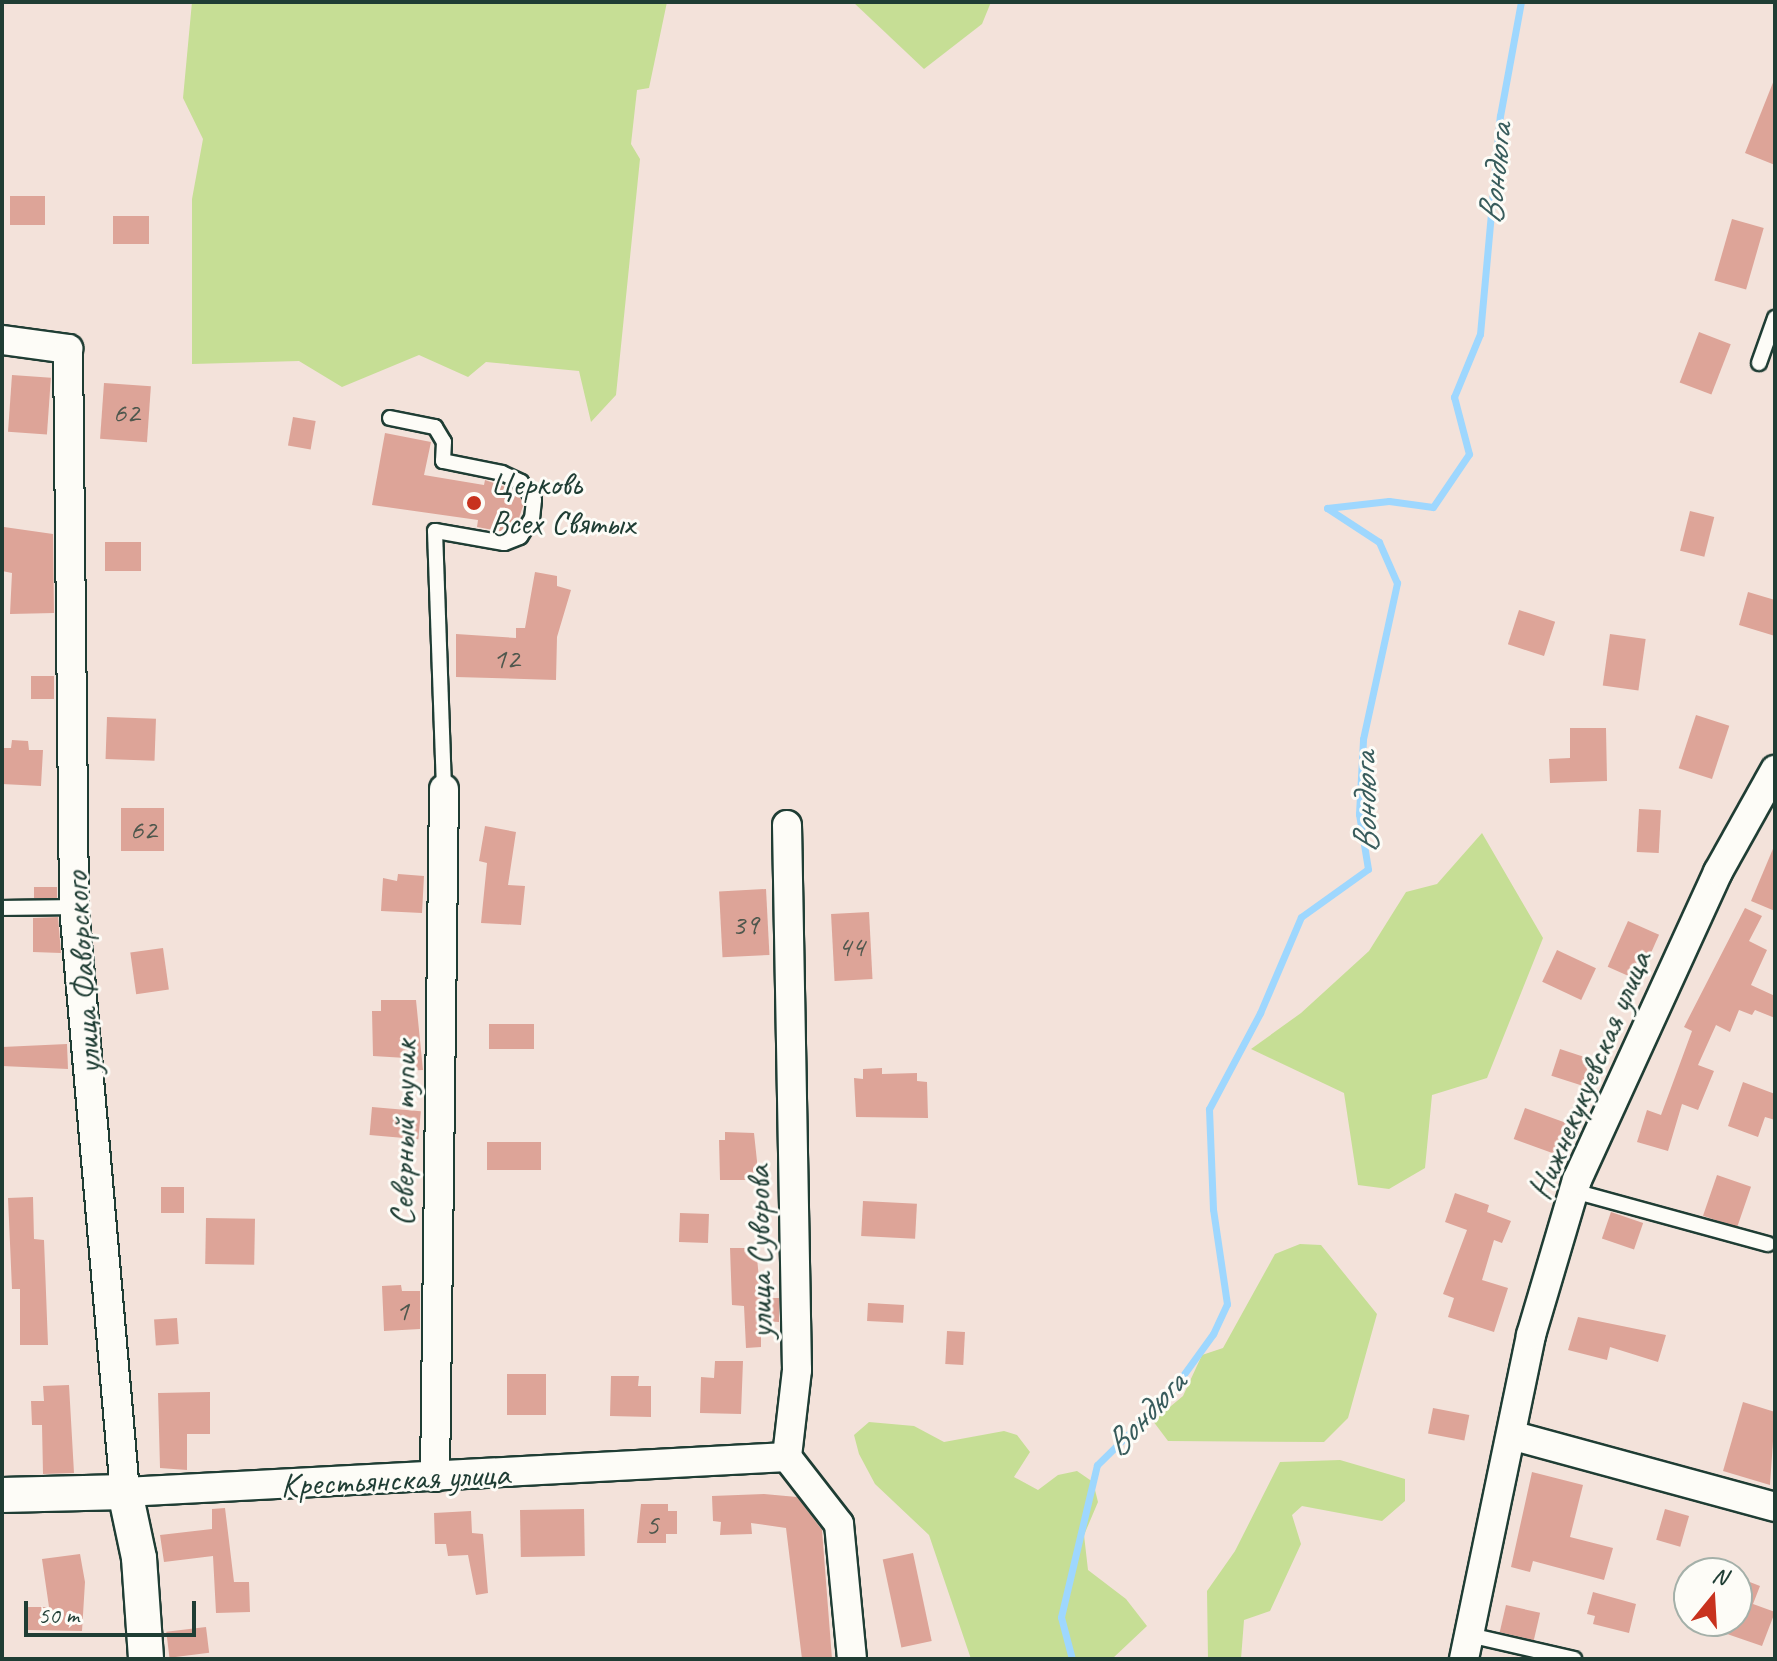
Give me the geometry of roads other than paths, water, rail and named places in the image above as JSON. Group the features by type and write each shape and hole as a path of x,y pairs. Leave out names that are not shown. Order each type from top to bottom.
{"street":[{"name":"улица Фаворского","path":"2,340 68,349 74,907 125,1492 139,1558 146,1659"},
{"name":"Нижнекукуевская улица","path":"1467,1647 1514,1436 1531,1335 1574,1191 1639,1036 1718,872 1775,770"},
{"name":"Северный тупик","path":"435,1477 444,789"},
{"name":"улица Суворова","path":"787,825 797,1370 787,1457"},
{"path":"1514,1436 1775,1507"},
{"name":"Крестьянская улица","path":"2,1495 435,1477 787,1457"},
{"path":"787,1457 839,1524 852,1659"}],"lane":[{"path":"1759,363 1775,318"},
{"path":"390,418 435,427 444,442 443,461 502,473 521,482 534,500 532,518 520,537 504,543 435,531 444,789"},
{"path":"2,908 74,907"},
{"path":"1574,1191 1768,1244"},
{"path":"1467,1647 1574,1659"}],"waterway":[{"name":"Вондюга","path":"1072,1659 1061,1617 1097,1465 1171,1392 1213,1334 1227,1304 1213,1209 1209,1109 1260,1013 1301,917 1368,869 1359,814 1363,739 1397,583 1379,542 1327,508 1389,501 1433,507 1469,454 1454,397 1480,334 1500,116 1521,2"}],"place":[{"name":"Церковь Всех Святых","path":"474,503"}]}
